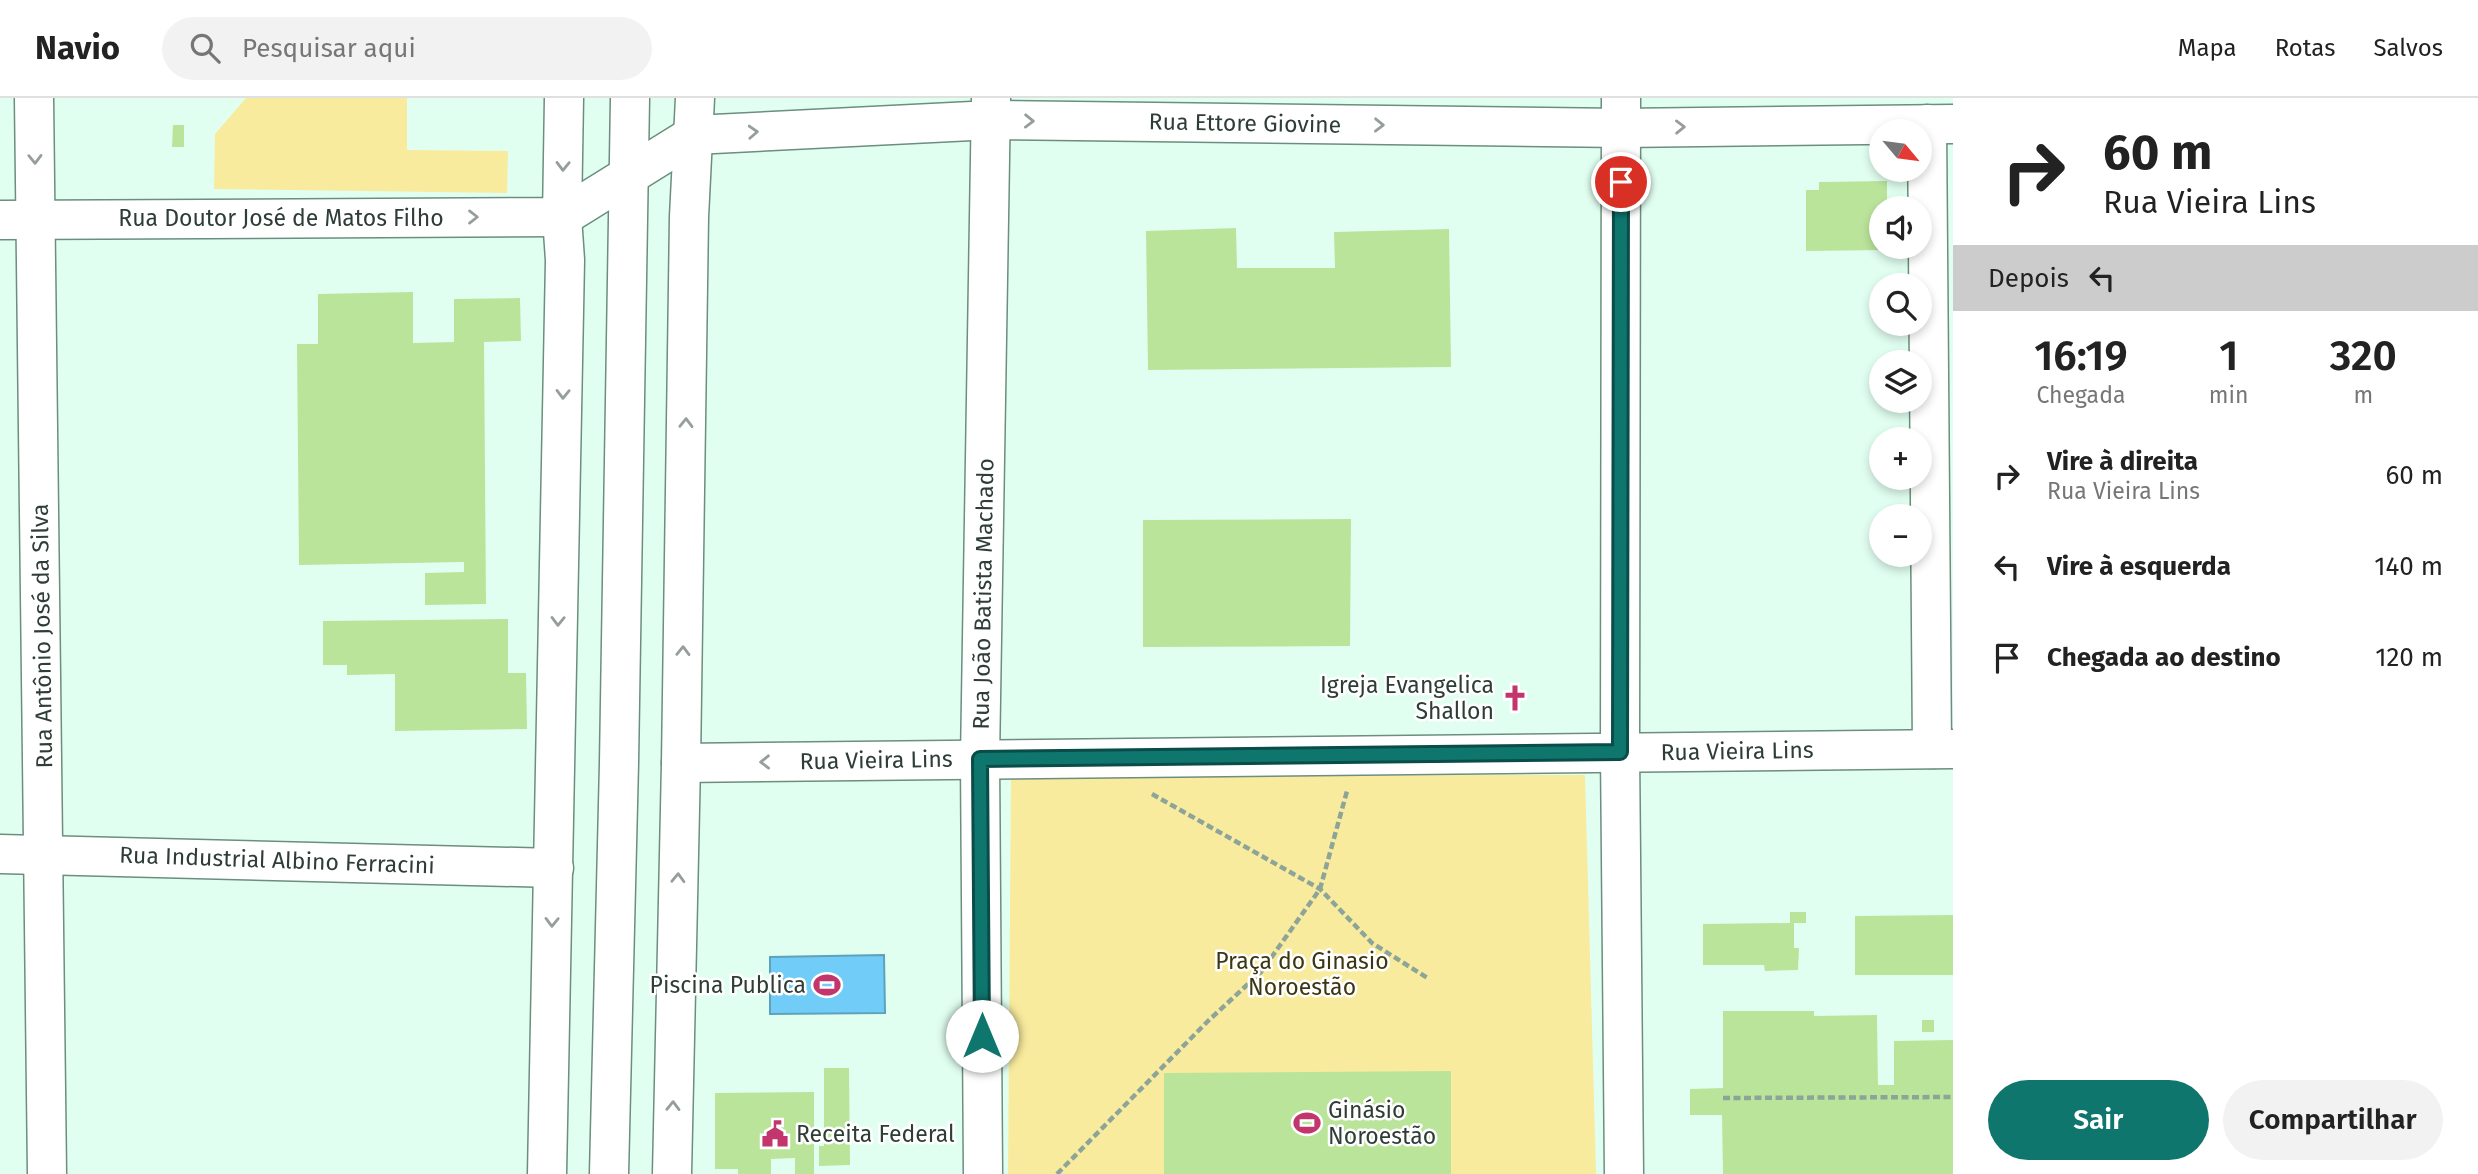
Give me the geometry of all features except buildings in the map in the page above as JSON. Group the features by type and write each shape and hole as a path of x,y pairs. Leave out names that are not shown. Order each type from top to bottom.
{"street":[{"name":"Rua Antônio José da Silva","path":"34,98 18,220 45,853 47,1174"},
{"path":"547,1174 565,260 562,217 564,98"},
{"path":"609,1174 630,98"},
{"name":"Rua Ettore Giovine","path":"562,217 628,176 695,117 992,109 1621,113 1940,124"},
{"name":"Rua João Batista Machado","path":"983,1174 980,759 992,109"},
{"path":"1621,113 1620,752 1624,1174"},
{"path":"672,1174 689,217 695,117"},
{"path":"1940,124 1943,749"},
{"name":"Rua Doutor José de Matos Filho","path":"18,220 562,217"},
{"name":"Rua Vieira Lins","path":"681,763 1943,749"},
{"name":"Rua Industrial Albino Ferracini","path":"0,854 45,853 554,868"}],"path":[{"path":"1057,1174 1208,1021 1261,972 1320,889 1348,788 1347,755"},
{"path":"1140,757 1141,787 1320,889 1372,943 1429,979"},
{"path":"1723,1098 1953,1097"}],"green space":[{"path":"246,98 407,98 407,150 508,151 507,193 214,189 215,134"},
{"name":"Praça do Ginasio Noroestão","path":"1585,775 1596,1174 1008,1174 1011,776"}],"water":[{"name":"Piscina Publica","path":"884,955 885,1013 770,1014 770,957"}],"place":[{"name":"Igreja Evangelica Shallon","path":"1515,698"},
{"name":"Piscina Publica","path":"827,985"},
{"name":"Ginásio Noroestão","path":"1307,1123"},
{"name":"Receita Federal","path":"775,1134"}],"route":[{"path":"982,1036 980,759 1620,752 1621,182"}]}
